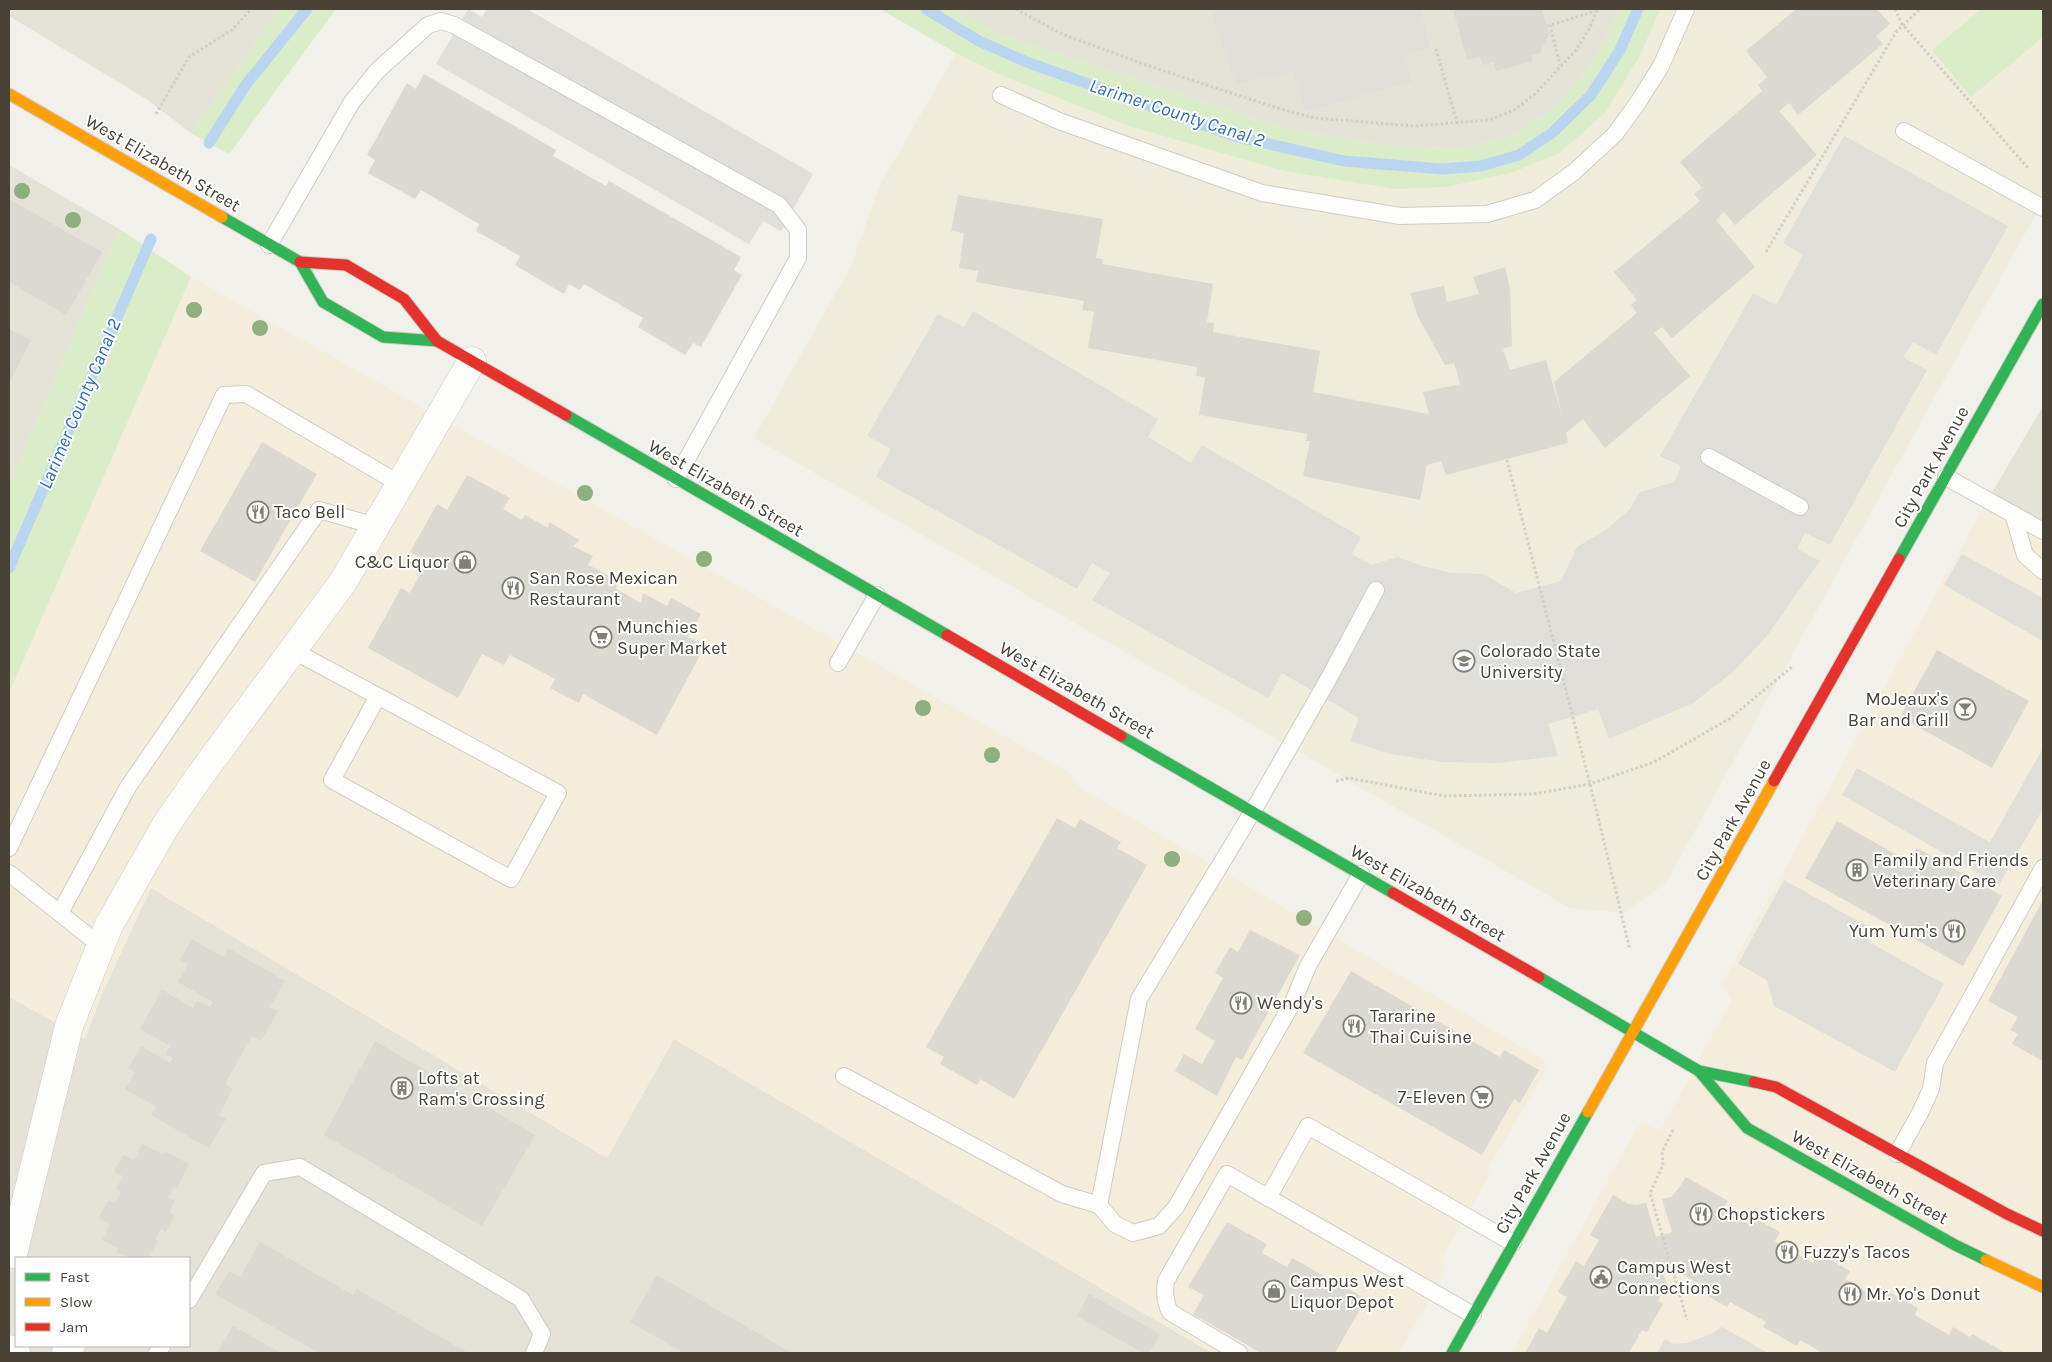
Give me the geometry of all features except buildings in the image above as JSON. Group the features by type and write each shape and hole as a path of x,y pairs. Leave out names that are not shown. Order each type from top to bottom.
{"main road":[{"name":"West Elizabeth Street","path":"9,94 300,262 346,266 353,269 404,299 437,341 1633,1031 1699,1071 1747,1128 1956,1245 2043,1287"},
{"name":"West Elizabeth Street","path":"300,262 323,302 383,337 437,341"},
{"name":"City Park Avenue","path":"1452,1353 2043,304"},
{"name":"West Elizabeth Street","path":"1699,1071 1776,1087 2007,1214 2043,1231"}],"street":[{"path":"19,1257 69,1026 109,925 166,825 343,582 472,361"},
{"path":"9,1349 16,1353"}],"lane":[{"path":"1001,95 1059,121 1262,193 1400,216 1487,214 1535,200 1574,172 1615,134 1661,66 1686,9"},
{"path":"269,244 352,102 377,71 428,25 441,21 454,25 778,205 798,230 798,258 676,479"},
{"path":"1904,131 2043,208"},
{"path":"9,848 224,395 246,394 400,484"},
{"path":"1709,457 1800,507"},
{"path":"1946,477 2043,531"},
{"path":"60,913 128,787 320,510 376,526"},
{"path":"2013,514 2025,555 2043,571"},
{"path":"1099,1205 1139,999 1253,811 1329,678 1376,590"},
{"path":"838,663 877,595"},
{"path":"292,650 378,696 558,794 511,880 332,780 378,696"},
{"path":"1897,1154 1931,1089 1935,1063 2043,868"},
{"path":"9,874 101,946"},
{"path":"844,1076 1062,1194 1099,1205 1115,1224 1133,1233 1159,1226 1176,1207 1293,1002 1308,966 1361,874"},
{"path":"1268,1198 1308,1126 1513,1243"},
{"path":"190,1298 264,1173 300,1167 521,1299 542,1334 534,1353"},
{"path":"1239,1353 1170,1312 1165,1297 1166,1281 1227,1174 1473,1315"}],"path":[{"path":"156,114 189,57 232,30 251,9"},
{"path":"1016,9 1062,34 1136,62 1280,109 1315,118 1414,126 1489,120 1514,110 1534,94 1577,48 1597,10"},
{"path":"1895,9 1902,24 2030,169"},
{"path":"1766,252 1896,32 1902,24 1920,9"},
{"path":"1560,66 1548,25 1597,10"},
{"path":"1436,48 1457,124"},
{"path":"1507,460 1590,784 1630,950"},
{"path":"1336,781 1349,778 1444,796 1534,794 1590,784 1654,762 1729,719 1792,667"},
{"path":"1674,1130 1662,1152 1663,1165 1650,1193 1687,1320"}],"shaded area":[{"path":"9,9 279,9 191,133 148,100 9,16"},
{"path":"468,9 482,17 487,9 527,9 813,174 781,231 763,221 749,244 436,64"},
{"path":"956,9 1621,9 1593,63 1552,109 1512,136 1460,149 1376,144 1284,128 998,34"},
{"path":"1211,9 1420,9 1430,47 1404,55 1411,82 1305,111 1293,71 1237,84 1215,26"},
{"name":"Colorado State University","path":"1660,9 2043,9 2043,201 1666,883 1624,913 1570,908 754,438 851,266 879,187 956,53 1003,76 1132,127 1284,171 1395,189 1511,173 1558,154 1604,114 1640,56"},
{"path":"1844,136 2008,226 1936,355 1913,342 1903,357 1927,370 1830,545 1805,533 1797,549 1820,561 1766,637 1733,672 1693,703 1609,739 1598,709 1548,724 1558,756 1498,763 1442,762 1391,754 1350,741 1359,718 1282,673 1268,698 1092,600 1110,573 1092,563 1077,589 876,477 891,449 867,436 938,314 964,327 973,311 1158,419 1148,437 1191,463 1202,445 1361,537 1352,554 1371,565 1398,557 1422,566 1451,573 1483,574 1516,593 1561,581 1577,547 1607,529 1630,509 1640,492 1674,482 1681,466 1660,456 1753,293 1776,305 1803,255 1783,243"},
{"path":"9,165 119,229 9,486"},
{"path":"191,277 1070,773 1079,787 1544,1060 1546,1071 1487,1170 1492,1171 1441,1260 1445,1264 1440,1281 1399,1353 1212,1353 674,1039 607,1158 151,888 102,994 85,1039 9,997 9,693"},
{"path":"2043,406 2043,540 1984,506"},
{"path":"1984,506 2043,540 2043,1353 1512,1353 1638,1126 1644,1123 1660,1131 1732,1000 1722,984"},
{"path":"1962,554 2043,598 2043,641 1944,585"},
{"path":"2043,748 2043,809 1999,885 1842,795 1857,768 1990,842"},
{"path":"1784,880 1874,930 1869,942 1944,984 1895,1072 1774,1006 1767,980 1738,964"},
{"path":"151,888 607,1158 674,1039 1212,1353 9,1353 9,997 85,1039 102,994"},
{"path":"1722,1327 1768,1353 1657,1353 1665,1339 1673,1344 1687,1343 1713,1333"}],"green space":[{"path":"279,9 336,9 229,154 191,133"},
{"path":"880,9 956,9 998,34 1284,128 1376,144 1460,149 1512,136 1552,109 1593,63 1621,9 1660,9 1640,56 1604,114 1558,154 1511,173 1445,187 1395,189 1284,171 1132,127 1003,76 956,53"},
{"path":"1982,9 2043,9 2043,37 1971,97 1932,50"},
{"path":"119,229 191,277 9,693 9,486"}],"waterway":[{"name":"Larimer County Canal 2","path":"209,143 245,86 307,9"},
{"name":"Larimer County Canal 2","path":"926,9 979,41 1029,63 1238,137 1344,161 1442,169 1481,166 1519,155 1552,133 1591,95 1620,50 1638,9"},
{"name":"Larimer County Canal 2","path":"9,568 151,239"}],"traffic: fast":[{"path":"222,217 300,262 323,302 383,337 437,341"},
{"path":"1899,559 2043,304"},
{"path":"566,415 947,635"},
{"path":"1121,736 1393,893"},
{"path":"1539,977 1699,1071 1754,1082"},
{"path":"1699,1071 1747,1128 1955,1245 1986,1260"},
{"path":"1452,1353 1588,1112"}],"traffic: slow":[{"path":"9,94 222,217"},
{"path":"1588,1112 1774,781"},
{"path":"1986,1260 2043,1287"}],"traffic: jam":[{"path":"300,262 346,265 404,299 437,341 566,415"},
{"path":"1774,781 1899,559"},
{"path":"947,635 1121,736"},
{"path":"1393,893 1539,977"},
{"path":"1754,1082 1776,1087 2007,1214 2043,1231"}],"place":[{"name":"Taco Bell","path":"258,512"},
{"name":"C&C Liquor","path":"465,562"},
{"name":"San Rose Mexican Restaurant","path":"513,588"},
{"name":"Munchies Super Market","path":"601,637"},
{"name":"Colorado State University","path":"1464,661"},
{"name":"MoJeaux's Bar and Grill","path":"1965,709"},
{"name":"Family and Friends Veterinary Care","path":"1857,870"},
{"name":"Yum Yum's","path":"1954,931"},
{"name":"Wendy's","path":"1241,1003"},
{"name":"Tararine Thai Cuisine","path":"1354,1026"},
{"name":"Lofts at Ram's Crossing","path":"402,1088"},
{"name":"7-Eleven","path":"1482,1097"},
{"name":"Chopstickers","path":"1701,1214"},
{"name":"Fuzzy's Tacos","path":"1787,1252"},
{"name":"Campus West Connections","path":"1601,1277"},
{"name":"Campus West Liquor Depot","path":"1274,1291"},
{"name":"Mr. Yo's Donut","path":"1850,1294"}]}
